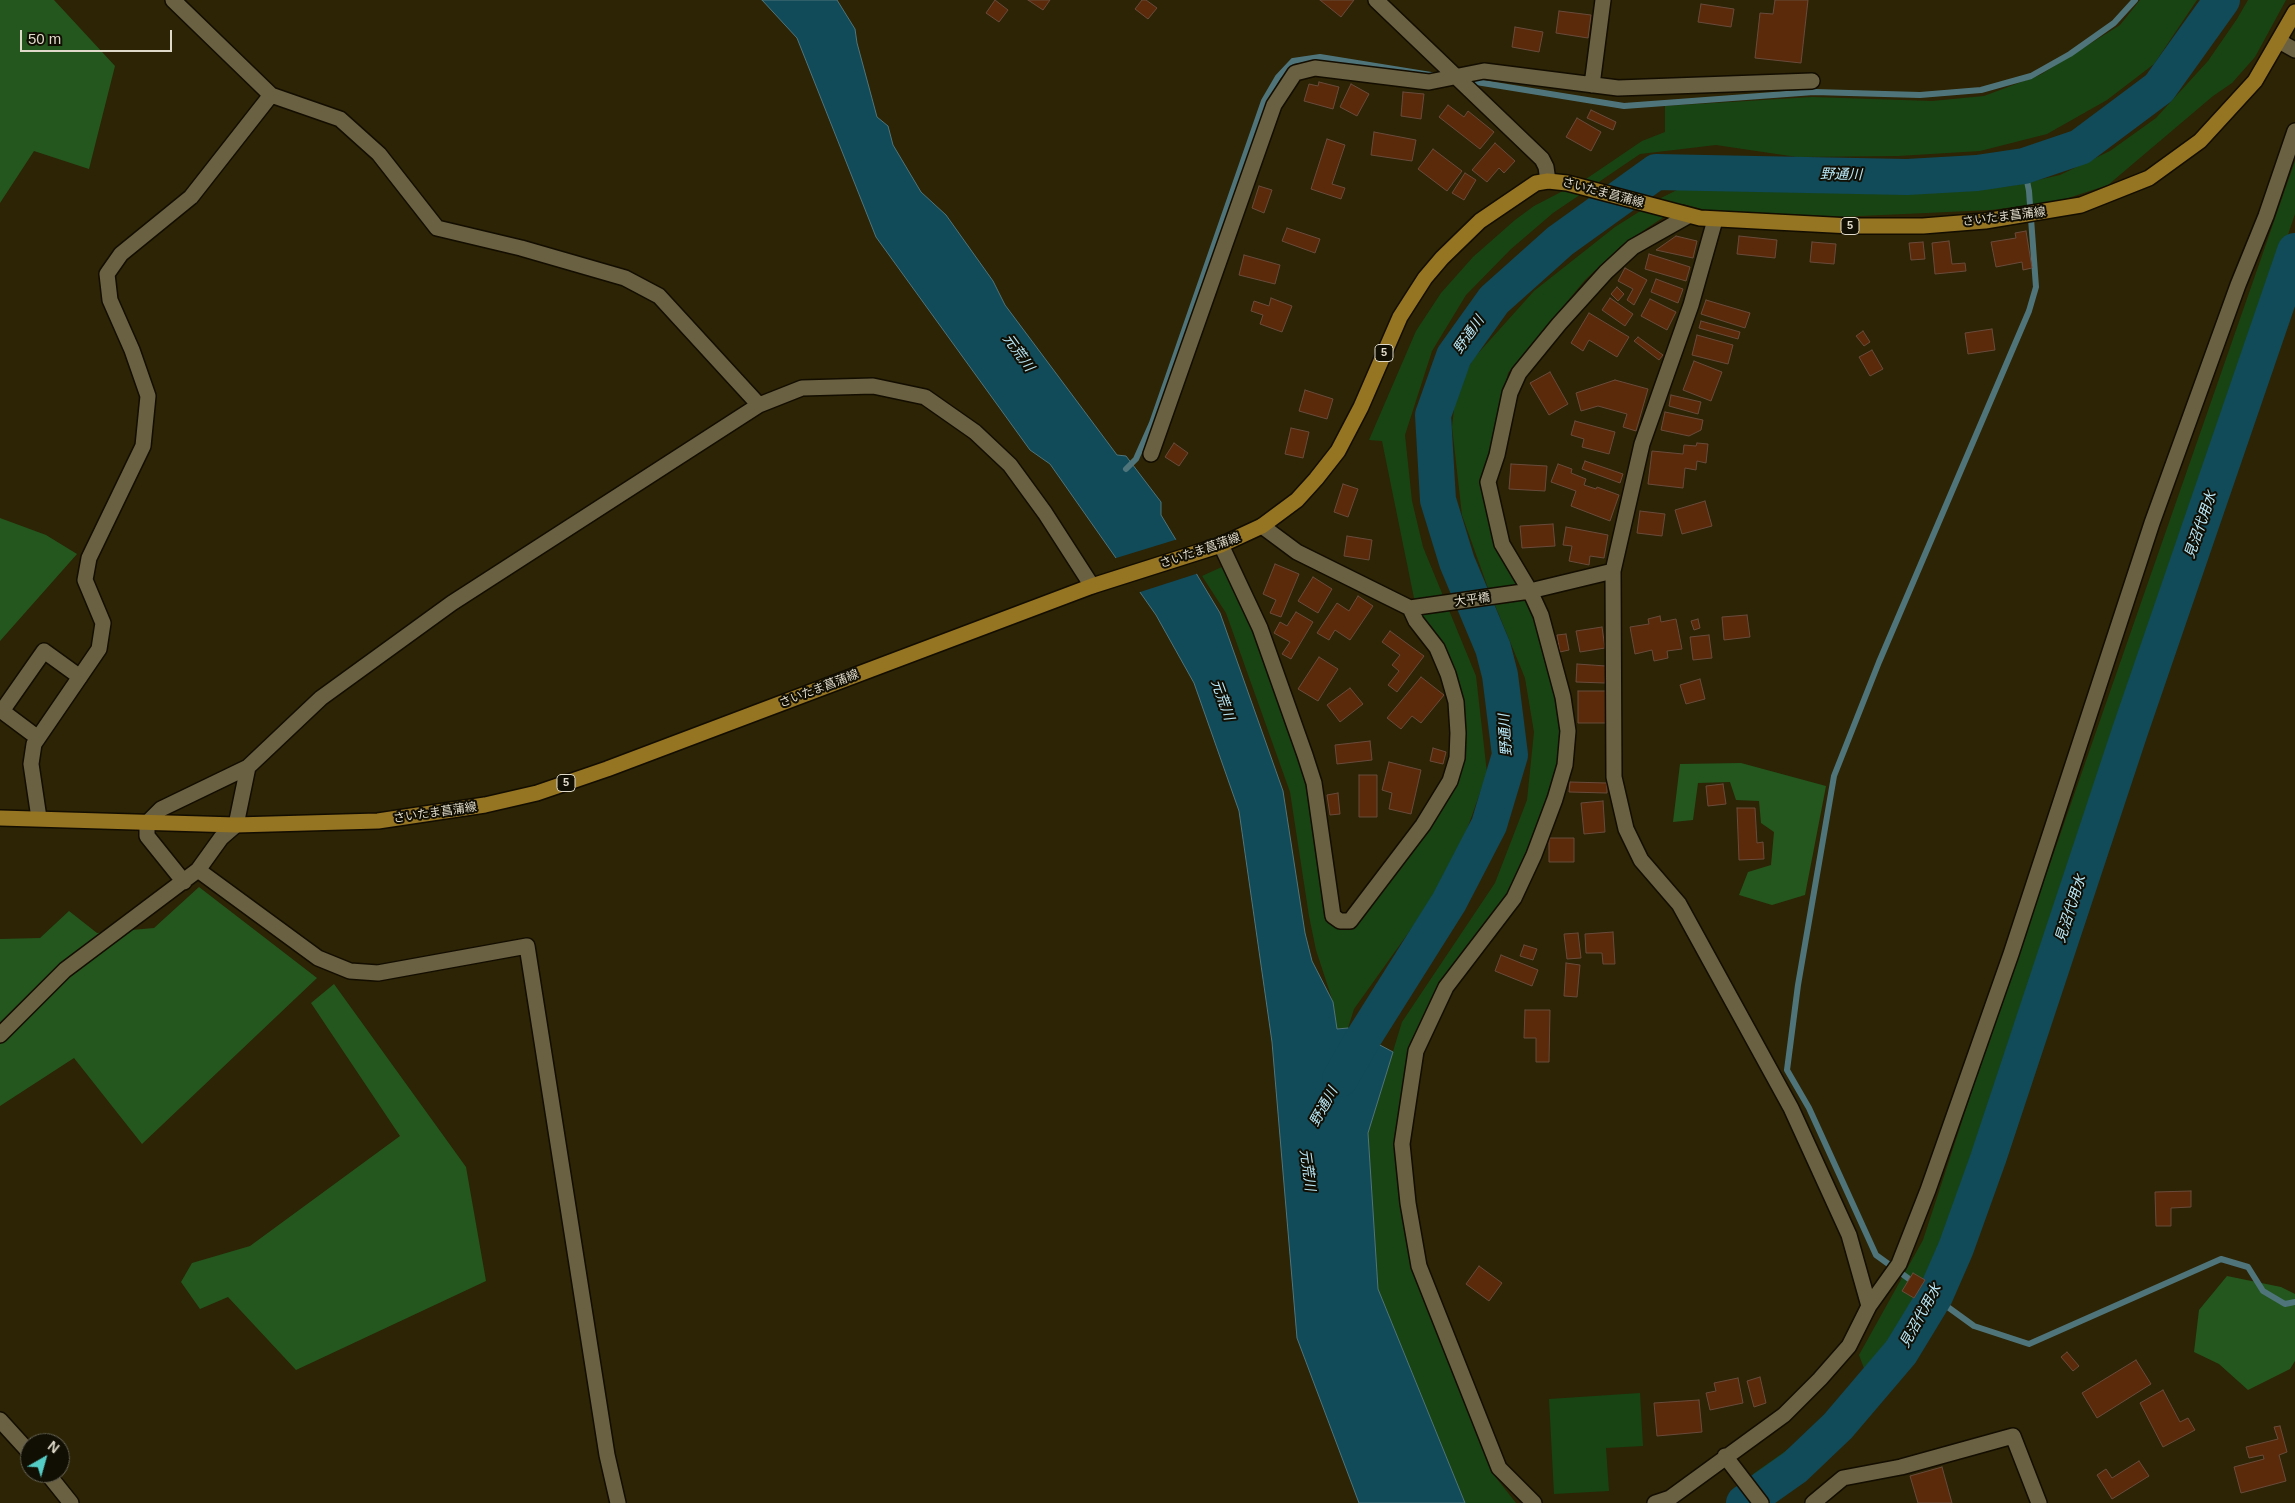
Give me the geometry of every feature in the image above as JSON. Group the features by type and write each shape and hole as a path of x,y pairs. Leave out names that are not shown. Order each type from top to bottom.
{"main road":[{"name":"さいたま菖蒲線","path":"0,818 236,825 378,821 486,805 537,792 607,769 1096,585 1217,547 1262,526 1297,500 1316,480 1338,451 1362,407 1400,318 1420,285 1460,238 1503,204 1536,183 1548,181 1573,184 1683,214 1715,220 1851,226 1905,226 1985,221 2081,206 2149,178 2200,141 2255,81 2295,12"}],"street":[{"path":"173,0 271,95 340,119 379,154 437,228 521,248 625,278 659,296 759,405"},
{"path":"1376,0 1542,159 1546,167 1548,181"},
{"path":"1592,85 1603,0"},
{"path":"2279,42 2295,50"},
{"path":"1151,454 1274,105 1295,73 1315,68 1429,82 1457,78 1484,71 1618,88 1812,81"},
{"path":"39,818 31,764 34,744 99,649 103,623 85,580 90,558 143,446 148,396 132,350 110,300 106,274 121,254 190,197 271,95"},
{"path":"1655,1503 1670,1498 1725,1456 1784,1415 1820,1379 1849,1346 1869,1306 1899,1264 1928,1190 2011,954 2152,523 2238,285 2266,216 2295,131"},
{"path":"1534,1503 1499,1468 1419,1266 1408,1202 1402,1144 1416,1051 1446,987 1514,898 1534,855 1555,799 1565,764 1568,731 1563,697 1541,615 1502,544 1488,482 1497,456 1510,393 1519,373 1558,324 1606,272 1633,247 1683,214"},
{"path":"1715,220 1691,305 1642,444 1613,571 1614,777 1626,829 1641,860 1679,904 1791,1108 1848,1235 1869,1306"},
{"path":"184,882 147,836 147,823 161,809 248,767 321,698 452,603 759,405 802,388 873,386 925,397 975,432 1010,465 1096,585"},
{"path":"1217,547 1260,628 1314,782 1333,916 1340,921 1350,921 1423,825 1450,781 1457,758 1456,702 1448,674 1437,648 1416,620 1414,608 1297,552 1262,526"},
{"name":"大平橋","path":"1414,608 1528,592 1613,571"},
{"path":"38,738 2,711 7,703 44,651 80,677"},
{"path":"0,1035 65,970 198,870 221,838 236,825 248,767"},
{"path":"198,870 318,958 350,971 378,972 526,946 607,1455 618,1503"},
{"path":"0,1420 20,1442"},
{"path":"1813,1503 1843,1478 1901,1467 2013,1436 2039,1503"},
{"path":"1725,1456 1761,1503"},
{"path":"53,1483 64,1500"}],"green space":[{"path":"0,0 54,0 115,66 89,169 34,151 0,203"},
{"path":"2140,0 2197,0 2154,64 2107,100 2047,134 1980,151 1898,156 1797,157 1716,145 1640,154 1553,213 1511,249 1466,295 1432,351 1405,435 1412,501 1423,547 1476,676 1487,773 1466,832 1436,894 1354,1009 1348,1028 1337,1029 1333,1002 1316,950 1309,916 1290,792 1226,613 1202,576 1224,566 1264,658 1307,778 1342,927 1461,765 1466,727 1460,692 1447,654 1431,626 1422,618 1414,598 1382,441 1369,440 1416,331 1441,293 1473,257 1534,206 1586,179 1642,141 1665,132 1665,106 1812,97 1932,101 1984,96 2040,75 2120,25"},
{"path":"2248,0 2286,0 2255,57 2232,83 2213,96 2108,185 2056,202 1991,210 1839,217 1705,210 1683,204 1622,245 1585,280 1508,373 1482,489 1496,544 1532,600 1562,718 1555,782 1508,895 1441,984 1410,1043 1394,1147 1413,1263 1494,1475 1516,1503 1465,1503 1378,1290 1368,1133 1402,1022 1495,883 1527,800 1534,732 1525,678 1488,588 1462,515 1452,427 1456,391 1473,359 1534,291 1615,227 1679,189 1931,192 2011,186 2060,175 2110,151 2156,118 2208,61"},
{"path":"2295,161 2295,214 1933,1276 1902,1329 1838,1415 1759,1481 1753,1474 1801,1440 1865,1371 1859,1355 1923,1240 1991,1033"},
{"path":"0,518 46,535 77,554 0,641"},
{"path":"1741,763 1826,786 1805,895 1772,905 1739,895 1748,872 1771,865 1774,832 1761,823 1759,801 1736,800 1730,782 1698,783 1693,820 1673,822 1680,764"},
{"path":"199,887 317,978 142,1144 74,1058 0,1106 0,939 40,938 69,911 97,933 154,928"},
{"path":"334,984 466,1167 486,1281 296,1370 228,1297 200,1309 181,1282 192,1263 250,1246 400,1136 311,1003"},
{"path":"2227,1276 2281,1287 2295,1294 2295,1361 2290,1369 2248,1390 2219,1364 2194,1352 2199,1310"},
{"path":"1640,1393 1643,1446 1606,1448 1609,1491 1554,1494 1549,1399"}],"water":[{"name":"元荒川","path":"762,0 837,0 855,29 877,117 888,126 893,145 921,192 946,215 993,281 1005,305 1117,455 1126,456 1161,502 1161,515 1220,613 1283,791 1305,933 1312,961 1333,1002 1337,1029 1348,1028 1393,1052 1368,1133 1378,1289 1465,1503 1359,1503 1297,1338 1272,1042 1239,811 1194,683 1156,615 1050,464 1030,450 876,237 797,38"}],"pier":[{"path":"1178,539 1199,573 1137,593 1113,559"}],"building":[{"path":"995,0 1008,10 999,22 986,13"},
{"path":"1028,0 1050,0 1043,10"},
{"path":"1142,0 1146,0 1157,8 1148,19 1135,9"},
{"path":"1320,0 1354,0 1341,17"},
{"path":"1775,0 1808,0 1801,63 1755,58 1760,13 1773,14"},
{"path":"1701,4 1734,9 1731,27 1698,22"},
{"path":"1559,11 1591,15 1588,38 1556,33"},
{"path":"1515,27 1543,32 1539,52 1512,47"},
{"path":"1319,82 1339,87 1333,109 1304,101 1309,84 1318,86"},
{"path":"1351,84 1369,94 1357,116 1340,107"},
{"path":"1403,92 1424,94 1421,119 1401,116"},
{"path":"1448,105 1464,117 1468,111 1494,132 1480,149 1439,117"},
{"path":"1591,110 1616,122 1613,130 1587,118"},
{"path":"1577,118 1601,132 1591,151 1566,137"},
{"path":"1374,132 1416,140 1412,161 1371,155"},
{"path":"1327,139 1345,145 1332,184 1345,188 1341,199 1311,189"},
{"path":"1495,143 1515,161 1504,173 1499,168 1487,182 1472,170"},
{"path":"1433,149 1462,171 1447,191 1418,169"},
{"path":"1465,173 1476,180 1464,200 1452,193"},
{"path":"1259,186 1272,190 1264,213 1252,208"},
{"path":"1287,228 1320,239 1315,253 1282,241"},
{"path":"2026,231 2032,268 2023,270 2022,262 1996,267 1991,242 2016,238 2015,233"},
{"path":"1676,236 1697,241 1693,258 1656,250"},
{"path":"1739,236 1777,240 1775,258 1737,254"},
{"path":"1949,241 1952,264 1965,263 1966,271 1935,274 1932,243"},
{"path":"1812,242 1836,244 1834,264 1810,262"},
{"path":"1923,242 1925,259 1911,260 1909,243"},
{"path":"1649,254 1690,267 1686,281 1645,269"},
{"path":"1244,255 1280,265 1275,284 1239,275"},
{"path":"1625,268 1647,280 1634,305 1627,300 1633,289 1618,281"},
{"path":"1656,279 1683,289 1678,303 1651,292"},
{"path":"1617,287 1624,294 1618,301 1611,294"},
{"path":"1271,298 1292,306 1282,332 1260,324 1263,315 1251,311 1254,301 1269,306"},
{"path":"1610,298 1633,314 1625,326 1602,310"},
{"path":"1650,299 1676,312 1667,330 1641,316"},
{"path":"1706,300 1750,313 1745,328 1701,314"},
{"path":"1589,313 1629,337 1617,357 1589,340 1583,351 1571,343"},
{"path":"1701,321 1740,332 1738,339 1699,328"},
{"path":"1992,329 1995,350 1968,354 1965,333"},
{"path":"1863,331 1870,342 1864,346 1856,336"},
{"path":"1697,335 1733,345 1728,364 1692,355"},
{"path":"1638,337 1663,355 1659,360 1634,341"},
{"path":"1872,350 1883,369 1870,376 1859,357"},
{"path":"1694,361 1722,372 1711,401 1683,390"},
{"path":"1550,372 1568,404 1549,415 1530,383"},
{"path":"1615,380 1648,389 1636,431 1623,427 1627,414 1598,406 1581,411 1576,393"},
{"path":"1305,390 1333,399 1327,419 1299,411"},
{"path":"1671,395 1701,402 1698,414 1669,406"},
{"path":"1665,412 1703,420 1701,430 1689,436 1661,430"},
{"path":"1575,421 1615,432 1609,454 1582,447 1584,439 1571,435"},
{"path":"1291,428 1309,432 1303,458 1285,454"},
{"path":"1174,443 1188,453 1179,466 1165,457"},
{"path":"1697,443 1708,444 1706,463 1697,461 1696,470 1685,468 1683,488 1648,484 1652,451 1683,454 1684,445 1696,446"},
{"path":"1585,461 1623,474 1620,483 1582,469"},
{"path":"1511,464 1547,466 1545,491 1509,489"},
{"path":"1558,464 1572,469 1571,473 1586,479 1584,485 1596,489 1597,487 1619,495 1610,521 1571,506 1576,491 1551,482"},
{"path":"1343,484 1358,489 1348,517 1334,512"},
{"path":"1705,501 1712,526 1682,534 1675,510"},
{"path":"1640,511 1665,514 1662,536 1637,533"},
{"path":"1553,524 1555,546 1522,548 1520,526"},
{"path":"1566,527 1608,535 1604,558 1590,556 1589,565 1569,561 1572,546 1563,545"},
{"path":"1347,536 1372,540 1369,560 1344,556"},
{"path":"1275,564 1299,574 1281,617 1270,613 1276,600 1263,594"},
{"path":"1313,577 1332,589 1318,613 1298,601"},
{"path":"1358,596 1373,606 1350,640 1335,630 1329,640 1317,633 1337,603 1349,611"},
{"path":"1296,612 1313,622 1291,659 1282,654 1290,642 1274,633 1280,622 1287,626"},
{"path":"1747,615 1750,637 1724,640 1722,617"},
{"path":"1660,616 1661,622 1676,619 1682,649 1667,651 1668,658 1654,661 1652,650 1635,654 1630,627 1649,624 1648,619"},
{"path":"1698,619 1700,628 1694,630 1691,621"},
{"path":"1602,627 1605,648 1580,652 1576,631"},
{"path":"1390,631 1424,656 1397,692 1388,685 1399,671 1392,665 1400,655 1382,642"},
{"path":"1566,634 1569,650 1560,652 1557,635"},
{"path":"1709,635 1712,658 1693,660 1690,637"},
{"path":"1319,657 1338,669 1318,701 1298,689"},
{"path":"1577,664 1606,666 1605,683 1576,682"},
{"path":"1421,677 1444,695 1421,723 1412,716 1401,729 1387,718"},
{"path":"1700,679 1705,699 1686,704 1680,685"},
{"path":"1350,688 1363,704 1340,722 1327,705"},
{"path":"1578,691 1606,691 1606,723 1578,723"},
{"path":"1370,741 1372,760 1337,764 1335,745"},
{"path":"1433,748 1446,752 1443,764 1430,761"},
{"path":"1389,762 1421,770 1411,814 1389,809 1392,793 1382,790"},
{"path":"1359,775 1377,775 1377,817 1359,817"},
{"path":"1570,782 1607,783 1607,793 1569,792"},
{"path":"1723,784 1726,804 1708,806 1706,786"},
{"path":"1338,793 1340,814 1330,815 1327,795"},
{"path":"1603,801 1605,832 1584,834 1581,803"},
{"path":"1737,808 1755,808 1757,843 1763,842 1764,859 1739,860"},
{"path":"1549,838 1574,838 1574,862 1549,862"},
{"path":"1613,932 1615,964 1603,964 1602,953 1586,953 1585,934"},
{"path":"1578,933 1581,958 1567,959 1564,934"},
{"path":"1524,945 1537,949 1533,960 1520,956"},
{"path":"1501,955 1538,970 1532,986 1495,971"},
{"path":"1566,963 1580,965 1577,997 1564,996"},
{"path":"1525,1010 1550,1010 1549,1062 1536,1062 1536,1038 1524,1038"},
{"path":"2191,1191 2191,1207 2171,1208 2171,1226 2156,1226 2155,1192"},
{"path":"1479,1266 1502,1283 1489,1301 1466,1284"},
{"path":"1913,1273 1925,1280 1914,1298 1902,1291"},
{"path":"2067,1352 2079,1366 2073,1371 2061,1357"},
{"path":"2136,1360 2151,1384 2097,1418 2082,1393"},
{"path":"1760,1377 1766,1403 1754,1407 1747,1381"},
{"path":"1738,1378 1743,1403 1710,1410 1706,1393 1716,1391 1714,1383"},
{"path":"2163,1390 2180,1422 2188,1418 2195,1430 2163,1447 2140,1403"},
{"path":"1699,1400 1702,1432 1657,1436 1654,1403"},
{"path":"2280,1426 2287,1452 2279,1455 2286,1481 2241,1493 2234,1467 2264,1459 2263,1455 2249,1458 2246,1447 2278,1439 2274,1427"},
{"path":"2139,1461 2149,1476 2112,1499 2097,1475 2106,1469 2112,1478"},
{"path":"1942,1467 1952,1503 1918,1503 1910,1476"}],"waterway":[{"path":"1464,80 1624,106 1814,92 1920,95 1981,90 2031,76 2070,54 2114,23 2135,0"},
{"name":"野通川","path":"1340,1079 1364,1037 1449,902 1489,825 1510,755 1500,675 1493,648 1457,562 1438,500 1433,415 1454,356 1494,300 1560,241 1656,172 1907,177 1977,173 2024,166 2080,147 2159,88 2222,0"},
{"path":"1126,469 1136,459 1152,423 1264,101 1278,77 1293,61 1320,57 1437,76"},
{"path":"2024,166 2029,191 2036,287 2029,311 1879,662 1834,776 1798,985 1787,1070 1809,1108 1876,1255 1974,1326 2029,1344 2221,1259 2248,1267 2263,1291 2285,1304 2295,1302"},
{"name":"見沼代用水","path":"1744,1503 1795,1467 1838,1426 1901,1352 1935,1296 1956,1248 1988,1159 2130,731 2295,251"}]}
